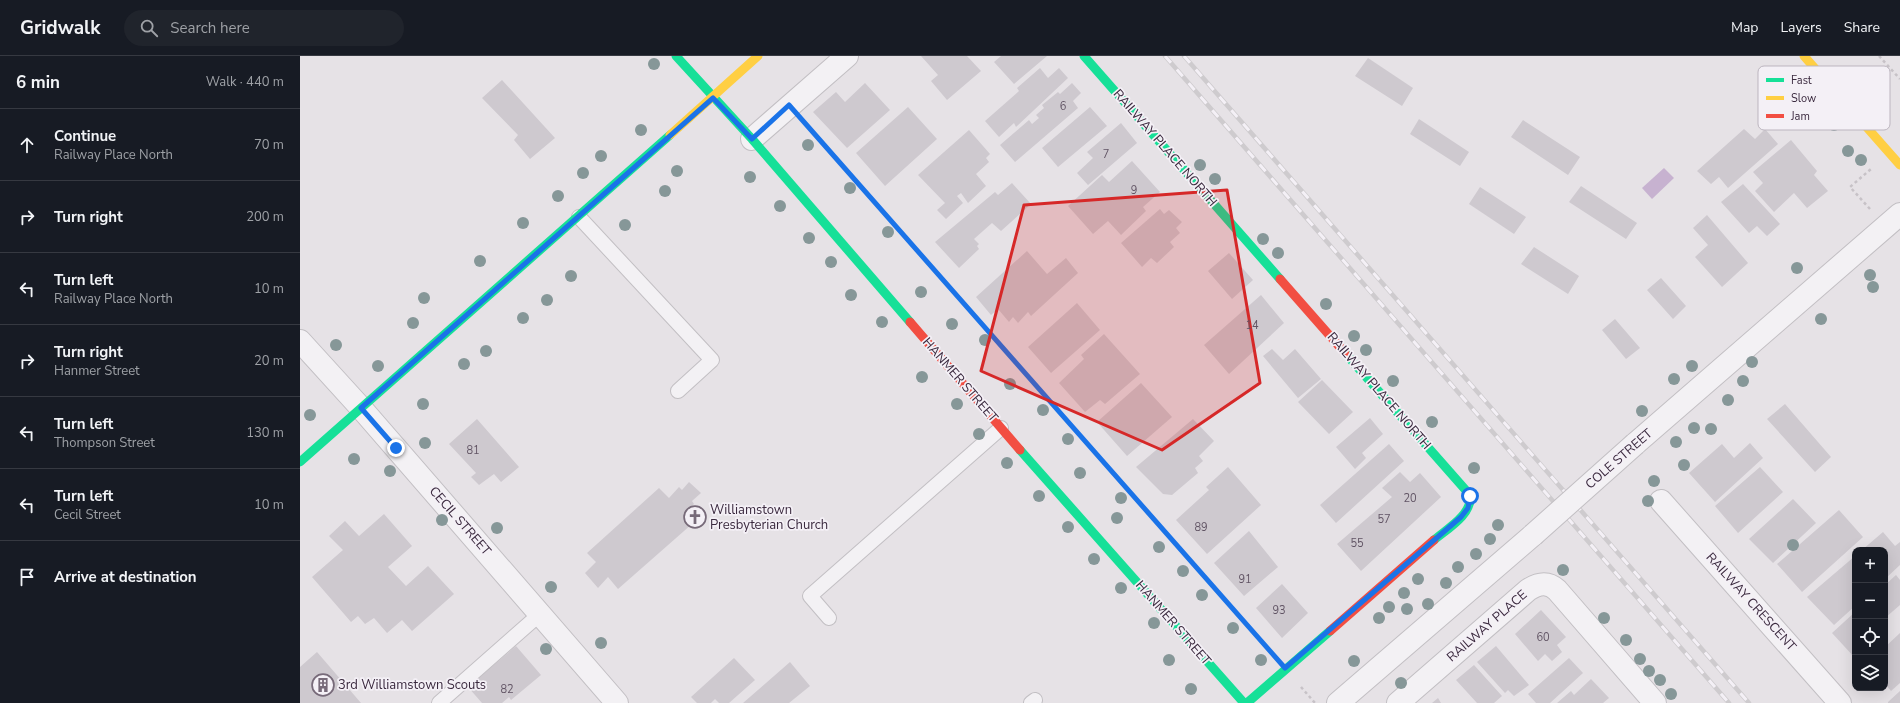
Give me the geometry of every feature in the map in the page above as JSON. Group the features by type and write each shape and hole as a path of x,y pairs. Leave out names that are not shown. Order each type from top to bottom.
{"street":[{"name":"HANMER STREET","path":"676,56 752,139 1001,428 1245,703"},
{"path":"300,462 713,98 758,56"},
{"path":"752,139 789,105 848,56"},
{"name":"RAILWAY PLACE NORTH","path":"1084,56 1470,495 1471,502 1461,517 1245,703"},
{"path":"1804,56 1813,66"},
{"path":"1869,130 1900,165"},
{"name":"COLE STREET","path":"1338,703 1533,535 1635,444 1893,220"},
{"name":"CECIL STREET","path":"300,341 361,408 617,703"},
{"name":"RAILWAY CRESCENT","path":"1661,501 1840,703"},
{"name":"RAILWAY PLACE","path":"1398,703 1528,590 1538,585 1548,584 1558,590 1655,703"}],"lane":[{"path":"579,216 712,360 678,392"},
{"path":"830,618 810,596 1001,428"},
{"path":"439,703 540,614"}],"path":[{"path":"1879,56 1888,66"},
{"path":"1890,68 1900,79"},
{"path":"789,105 1315,703"},
{"path":"1889,153 1850,187 1893,220"}],"highlighted area":[{"path":"1227,190 1260,383 1162,450 981,371 1024,205"}],"shaded area":[{"path":"1664,168 1674,178 1652,199 1642,188"}],"building":[{"path":"921,56 967,56 981,71 947,100 931,81 938,75"},
{"path":"1001,56 1047,56 1014,84 994,62"},
{"path":"1368,58 1413,88 1402,106 1355,76"},
{"path":"1040,68 1048,78 1059,68 1068,78 1016,127 1014,123 999,137 985,121 1019,91 1017,88"},
{"path":"502,80 555,138 530,159 514,140 518,135 482,98"},
{"path":"865,83 890,110 847,148 813,112 836,92 845,102"},
{"path":"1072,83 1081,93 1073,101 1078,108 1015,162 1000,145 1029,120 1032,124 1039,118 1036,115 1044,108 1042,105 1058,92 1060,94"},
{"path":"908,107 937,139 885,186 856,153"},
{"path":"1090,107 1107,126 1058,167 1042,148"},
{"path":"1419,119 1469,152 1460,166 1410,134"},
{"path":"1523,120 1580,157 1568,175 1511,137"},
{"path":"1121,123 1137,143 1088,185 1077,173 1093,158 1087,152"},
{"path":"1744,129 1755,139 1766,130 1778,144 1728,188 1719,177 1711,184 1697,171"},
{"path":"969,130 990,154 986,158 989,162 976,174 986,186 968,203 961,193 957,196 963,203 946,219 937,210 945,203 918,175"},
{"path":"1791,140 1817,171 1814,175 1828,191 1807,208 1794,193 1774,212 1755,191 1763,183 1753,172"},
{"path":"1132,161 1160,192 1143,207 1146,211 1121,235 1108,221 1093,234 1068,206 1102,175 1109,182"},
{"path":"1012,183 1031,204 1001,231 992,223 974,239 979,244 977,246 979,249 959,268 935,242 995,192 998,195"},
{"path":"1743,184 1780,224 1767,236 1757,226 1749,233 1721,202"},
{"path":"1581,186 1637,223 1626,239 1569,202"},
{"path":"1480,187 1526,217 1514,234 1469,204"},
{"path":"1160,209 1164,214 1169,210 1182,222 1176,228 1180,233 1170,242 1174,247 1157,263 1151,258 1142,267 1121,243"},
{"path":"1707,215 1748,263 1722,287 1695,257 1708,245 1693,228"},
{"path":"1534,247 1579,276 1568,294 1521,264"},
{"path":"1027,251 1047,274 1066,258 1078,273 1031,316 1028,312 1018,323 1013,317 1009,322 998,309 991,315 976,297"},
{"path":"1229,253 1253,280 1232,299 1208,271"},
{"path":"1661,278 1686,306 1673,319 1647,290"},
{"path":"1261,295 1284,323 1229,374 1204,345"},
{"path":"1077,303 1100,330 1051,373 1028,347"},
{"path":"1615,319 1640,348 1626,359 1602,330"},
{"path":"1104,334 1140,374 1105,404 1100,400 1085,412 1059,383 1084,359 1081,355"},
{"path":"1272,349 1283,360 1295,349 1321,379 1298,398 1263,356"},
{"path":"1322,380 1353,412 1329,434 1298,402"},
{"path":"1141,383 1172,417 1127,456 1097,422"},
{"path":"1785,404 1831,457 1815,472 1767,419"},
{"path":"1370,418 1383,434 1362,453 1366,458 1355,469 1336,447"},
{"path":"477,419 519,467 501,482 494,474 479,485 471,477 476,473 449,444"},
{"path":"1193,419 1214,441 1199,456 1203,461 1195,468 1198,473 1172,495 1163,494 1136,467"},
{"path":"1750,443 1763,458 1715,502 1689,473 1722,444 1734,458"},
{"path":"1389,444 1404,461 1336,523 1320,505"},
{"path":"1228,467 1261,505 1207,554 1176,520 1209,490 1206,487"},
{"path":"1760,467 1783,492 1738,533 1715,506"},
{"path":"1400,472 1410,482 1420,473 1441,497 1361,571 1337,544 1392,497 1382,488"},
{"path":"689,482 701,493 692,501 694,504 683,514 692,524 618,589 608,577 598,588 585,573 596,562 587,553 659,488 669,498 679,487 682,490"},
{"path":"1793,499 1816,523 1773,563 1749,539"},
{"path":"1839,510 1863,537 1802,592 1777,564"},
{"path":"384,514 412,546 388,567 406,586 428,566 454,594 412,631 402,620 387,633 374,618 365,624 358,616 351,622 312,577 343,550 329,536 345,521 359,536"},
{"path":"1249,531 1278,567 1244,596 1214,563"},
{"path":"1883,532 1895,546 1900,542 1900,565 1888,576 1888,547 1866,547"},
{"path":"1852,559 1852,609 1834,625 1807,597"},
{"path":"1896,575 1900,580 1900,605 1888,615 1888,583"},
{"path":"1282,584 1308,613 1282,638 1256,608"},
{"path":"1541,610 1566,637 1557,645 1562,652 1552,661 1545,654 1538,661 1515,634"},
{"path":"1852,615 1852,655 1832,633"},
{"path":"1900,633 1900,683 1891,691 1888,688 1888,644"},
{"path":"516,646 541,675 511,700 509,697 502,703 482,703 468,687"},
{"path":"1496,646 1529,685 1514,696 1508,690 1505,693 1477,662"},
{"name":"3rd Williamstown Scouts","path":"317,652 361,703 300,703 300,667"},
{"path":"734,658 755,680 729,703 719,703 715,699 711,703 697,703 691,697"},
{"path":"1569,658 1583,673 1550,703 1536,703 1528,694"},
{"path":"790,662 810,686 789,703 743,703"},
{"path":"1474,665 1502,696 1494,703 1477,703 1456,680"},
{"path":"1591,679 1609,698 1603,703 1557,703 1571,691 1574,695"},
{"path":"1900,691 1900,703 1888,703 1888,702"},
{"path":"1438,698 1441,703 1432,703"}],"railway":[{"path":"1165,56 1729,703"},
{"path":"1184,56 1749,703"}],"traffic: fast":[{"path":"676,56 752,139 910,322"},
{"path":"1084,56 1280,279"},
{"path":"300,462 670,135"},
{"path":"1345,353 1470,495 1470,502 1463,515 1434,540"},
{"path":"1020,450 1244,703"},
{"path":"1247,703 1330,631"}],"traffic: slow":[{"path":"670,135 758,56"},
{"path":"1804,56 1813,66"},
{"path":"1869,130 1900,165"}],"traffic: jam":[{"path":"1280,279 1345,353"},
{"path":"910,322 1020,450"},
{"path":"1330,631 1434,540"}],"place":[{"name":"Williamstown Presbyterian Church","path":"695,517"},
{"name":"3rd Williamstown Scouts","path":"323,685"}],"route":[{"path":"396,448 361,408 713,98 752,139 789,105 1285,668 1461,517 1467,511 1471,502 1470,496"}]}
